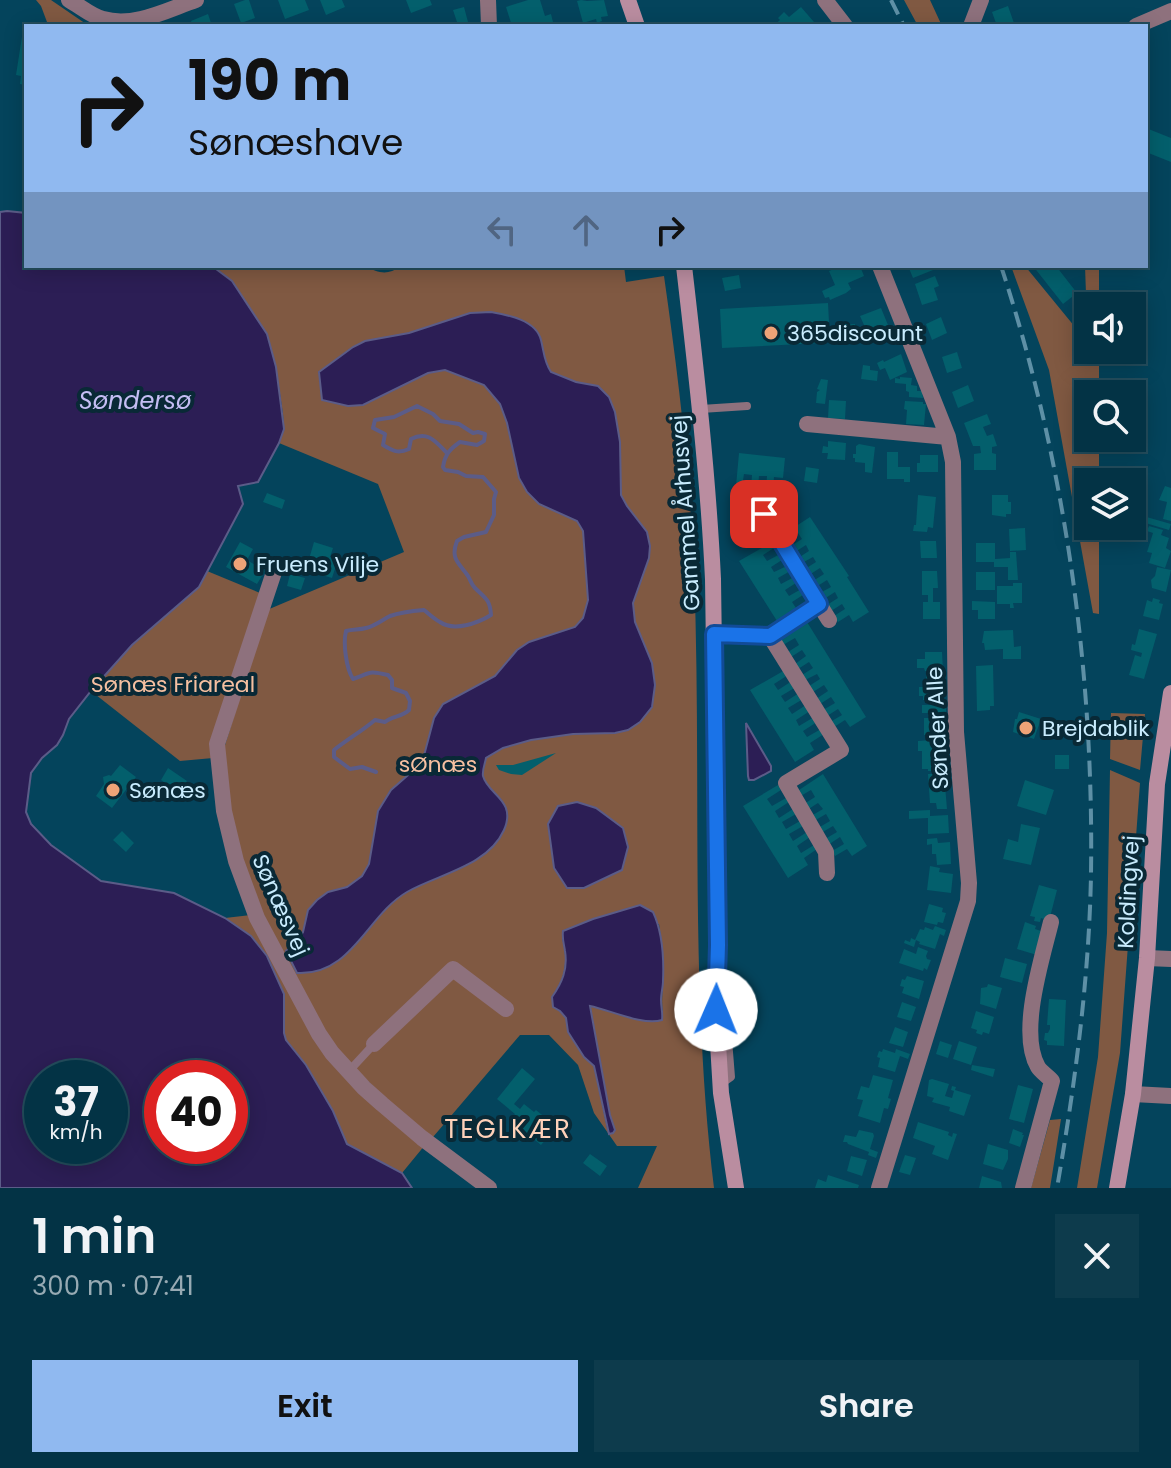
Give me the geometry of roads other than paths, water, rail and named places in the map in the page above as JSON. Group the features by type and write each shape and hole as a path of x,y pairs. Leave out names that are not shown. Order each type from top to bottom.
{"street":[{"path":"69,0 100,19 124,22 193,0"},
{"path":"488,0 489,24"},
{"path":"628,0 636,24"},
{"path":"825,0 843,24"},
{"path":"972,24 981,0"},
{"path":"1141,24 1171,11"},
{"name":"Gammel Århusvej","path":"684,268 701,409 712,553 717,1018 720,1084 736,1188"},
{"name":"Sønder Alle","path":"879,1188 968,901 969,883 956,732 953,462 948,437 881,268"},
{"path":"807,424 948,437"},
{"path":"764,514 829,620"},
{"name":"Sønæsvej","path":"276,566 218,737 217,757 224,811 236,861 257,918 332,1053 364,1088 405,1124 489,1188"},
{"path":"714,634 770,636 819,604"},
{"path":"770,636 841,750 786,783 826,852 827,873"},
{"name":"Koldingvej","path":"1117,1188 1133,1094 1147,958 1157,784 1171,693"},
{"path":"1023,1188 1052,1081 1039,1069 1033,1053 1031,1032 1036,980 1051,922"},
{"path":"1147,958 1171,959"},
{"path":"374,1044 453,969 506,1009"},
{"path":"1133,1094 1171,1096"}],"lane":[{"path":"701,409 747,406"},
{"path":"349,1072 374,1044"}],"water":[{"name":"Søndersø","path":"0,212 24,213 24,268 215,268 232,281 267,334 276,367 284,429 258,482 238,486 243,504 199,587 132,645 91,691 69,719 57,745 31,773 26,812 31,824 51,845 101,881 174,893 225,918 251,936 267,956 284,994 286,1040 306,1065 333,1111 347,1144 402,1173 412,1188 0,1188"},
{"path":"491,312 527,323 538,333 551,372 576,382 598,386 609,397 620,442 621,495 647,532 650,546 649,558 633,603 635,622 652,663 655,685 652,707 640,722 628,730 531,740 503,748 486,758 483,776 507,812 504,830 497,842 475,861 407,892 393,902 358,942 332,965 297,973 286,951 303,932 308,910 328,892 347,887 362,876 369,864 378,811 391,790 422,763 434,718 443,704 495,676 517,650 529,642 575,627 583,618 588,600 583,531 577,521 539,504 527,492 519,478 500,404 484,385 445,370 428,373 363,405 348,406 322,400 319,372 353,347 365,341 409,333 470,313"},
{"path":"746,723 771,766 771,771 754,780 749,780 748,776"},
{"path":"577,802 596,808 623,828 628,847 622,870 584,888 567,888 554,868 548,824 558,806"},
{"path":"640,905 653,912 661,937 662,1020 636,1019 590,1006 615,1130 609,1134 594,1066 584,1057 568,1032 566,1018 553,1007 552,997 565,970 563,931"}],"waterway":[{"path":"376,772 362,767 350,769 334,757 334,750 375,720 385,722 406,712 410,701 406,693 392,688 388,675 372,672 353,679 346,655 346,631 369,627 390,616 424,610 438,621 452,626 473,623 491,615 488,602 473,585 454,552 457,541 486,532 494,515 496,492 483,477 466,476 443,467 447,455 456,445 460,442 477,445 484,441 485,434 440,421 417,406 394,417 375,420 373,428 385,434 383,445 390,449 399,452 409,449 411,439 422,436 431,438 447,453"}],"railway":[{"path":"891,0 903,24"},
{"path":"1002,268 1023,340 1058,490 1081,644 1087,721 1091,798 1087,954 1075,1071 1057,1188"}],"place":[{"name":"365discount","path":"771,333"},
{"name":"Fruens Vilje","path":"240,564"},
{"name":"Brejdablik","path":"1026,728"},
{"name":"Sønæs","path":"113,790"}],"district":[{"name":"TEGLKÆR","path":"508,1129"}],"park label":[{"name":"Sønæs Friareal","path":"173,684"},
{"name":"sØnæs","path":"438,764"}]}
